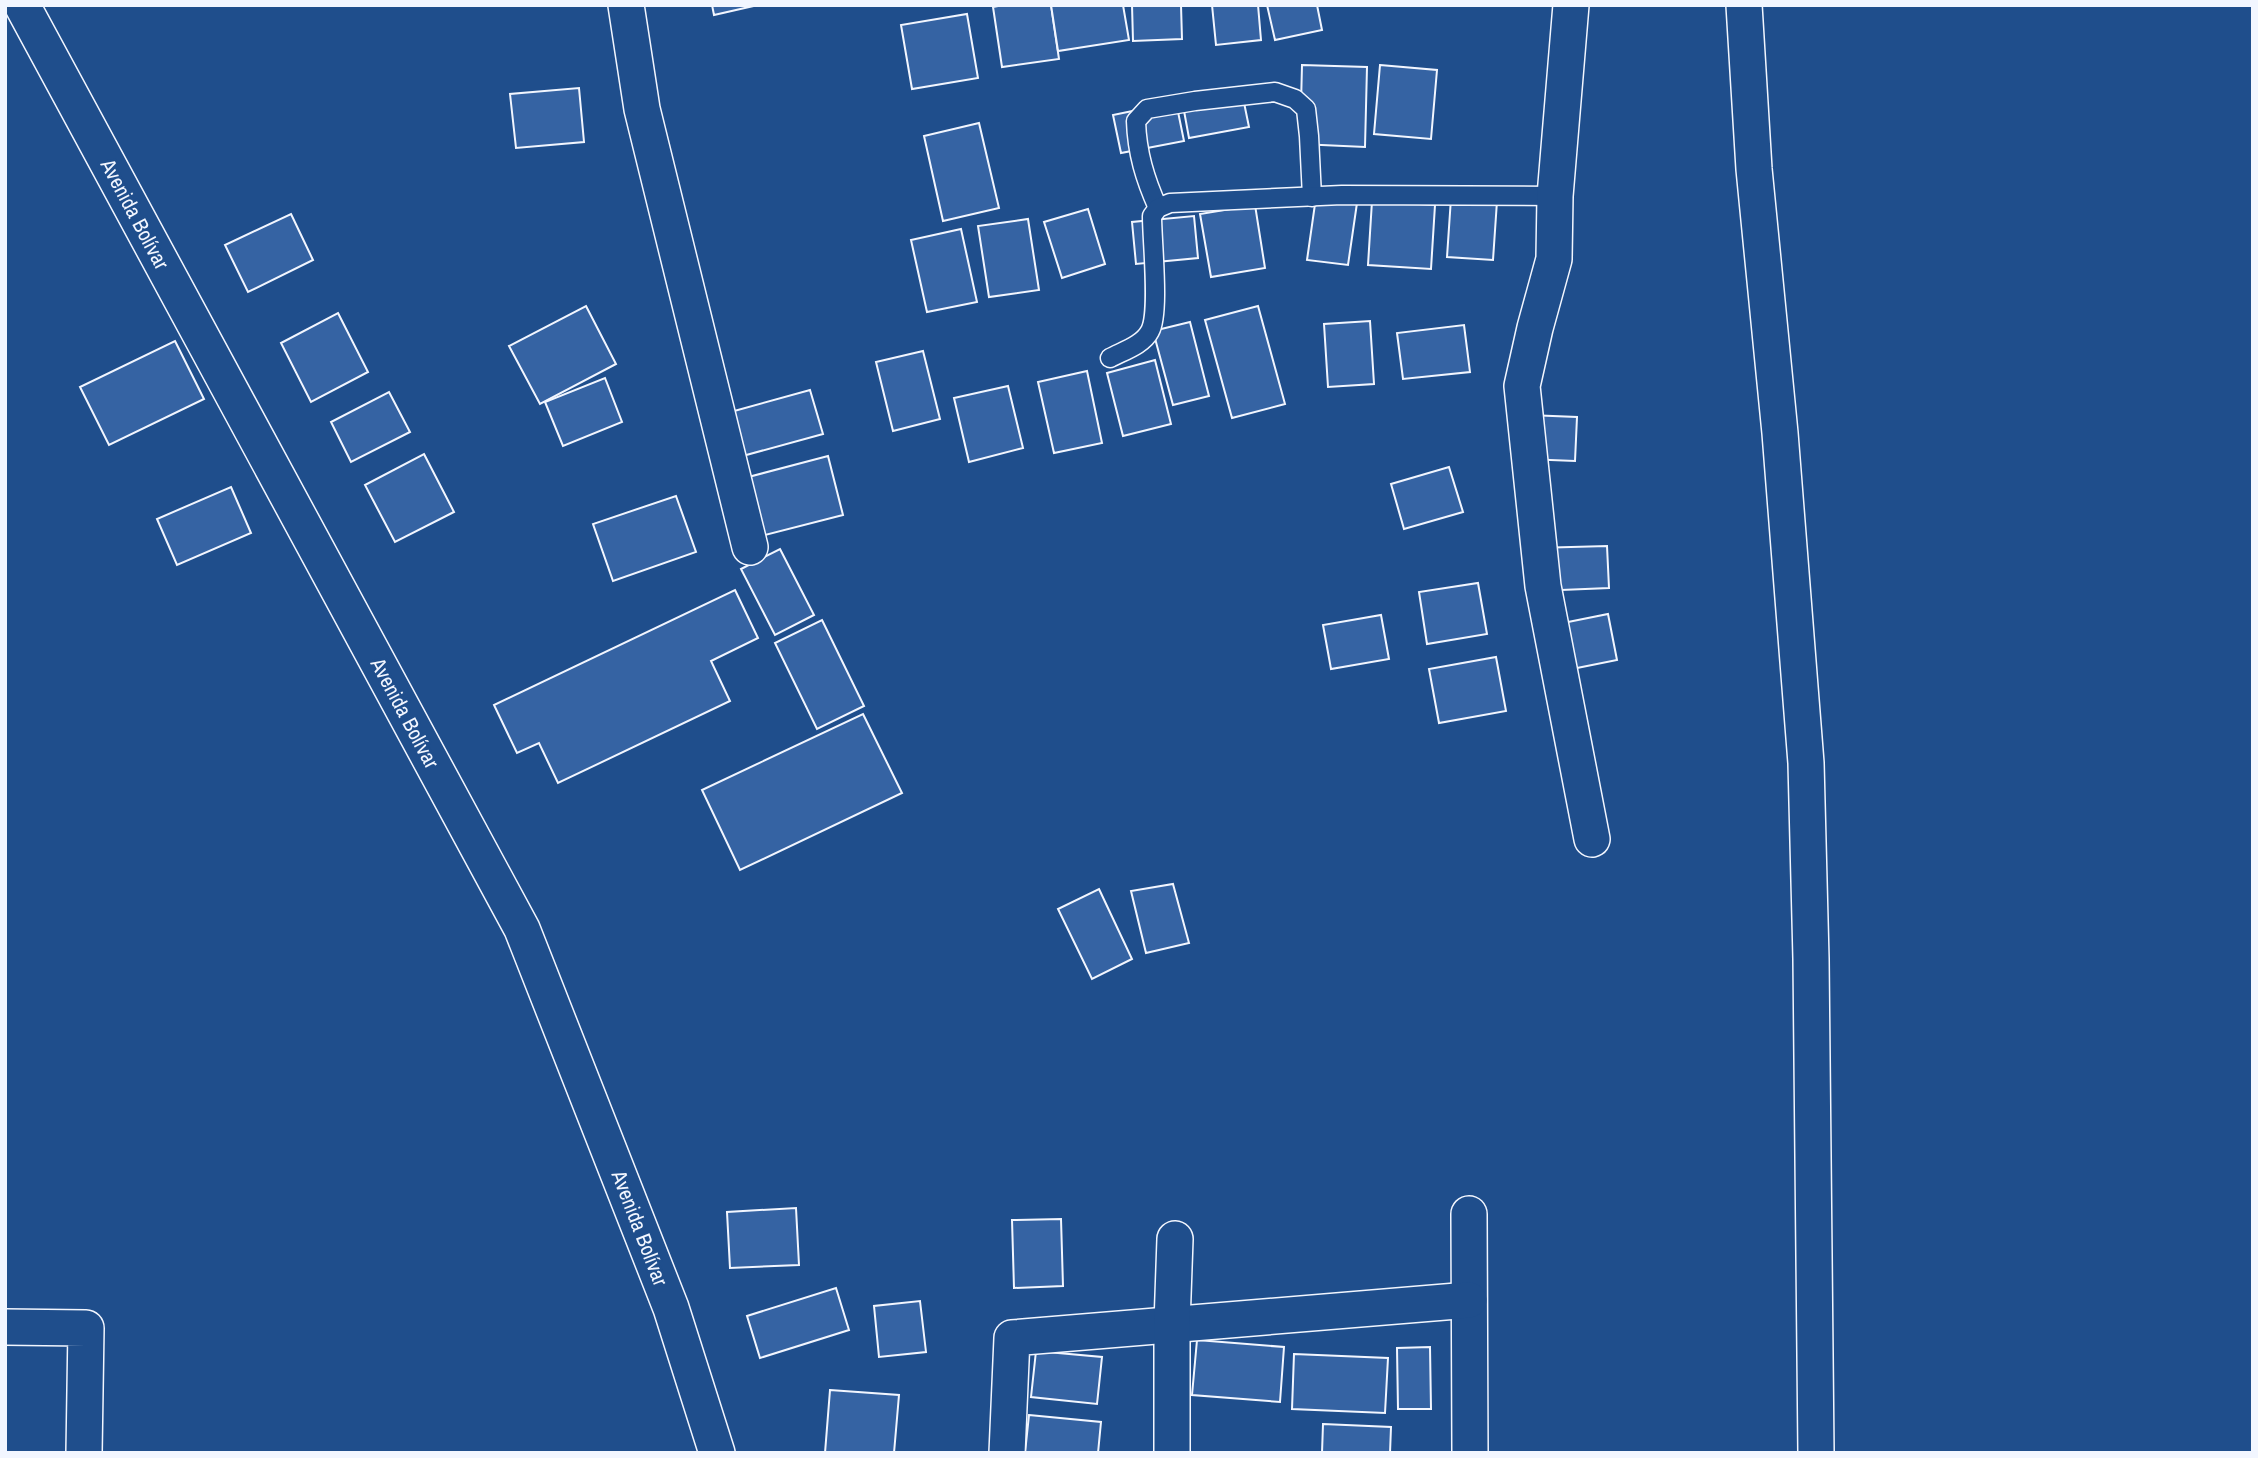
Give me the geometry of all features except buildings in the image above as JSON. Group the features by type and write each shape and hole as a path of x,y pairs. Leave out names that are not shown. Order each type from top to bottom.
{"street":[{"name":"Avenida Bolívar","path":"22,5 523,929 671,1308 717,1453"},
{"path":"626,5 642,109 750,547"},
{"path":"1571,5 1555,196 1554,260 1522,386 1543,586 1592,839"},
{"path":"1744,5 1754,169 1780,433 1805,763 1811,959 1816,1453"},
{"path":"1469,1214 1470,1453"},
{"path":"1172,1453 1175,1239"},
{"path":"1007,1453 1012,1338 1469,1300"},
{"path":"5,1327 86,1328 84,1453"}],"lane":[{"path":"1158,208 1145,177 1136,144 1136,121 1147,109 1275,92 1296,99 1306,109 1312,197"},
{"path":"1110,358 1136,345 1150,332 1155,314 1152,216 1158,208 1170,203 1312,197 1555,196"}]}
